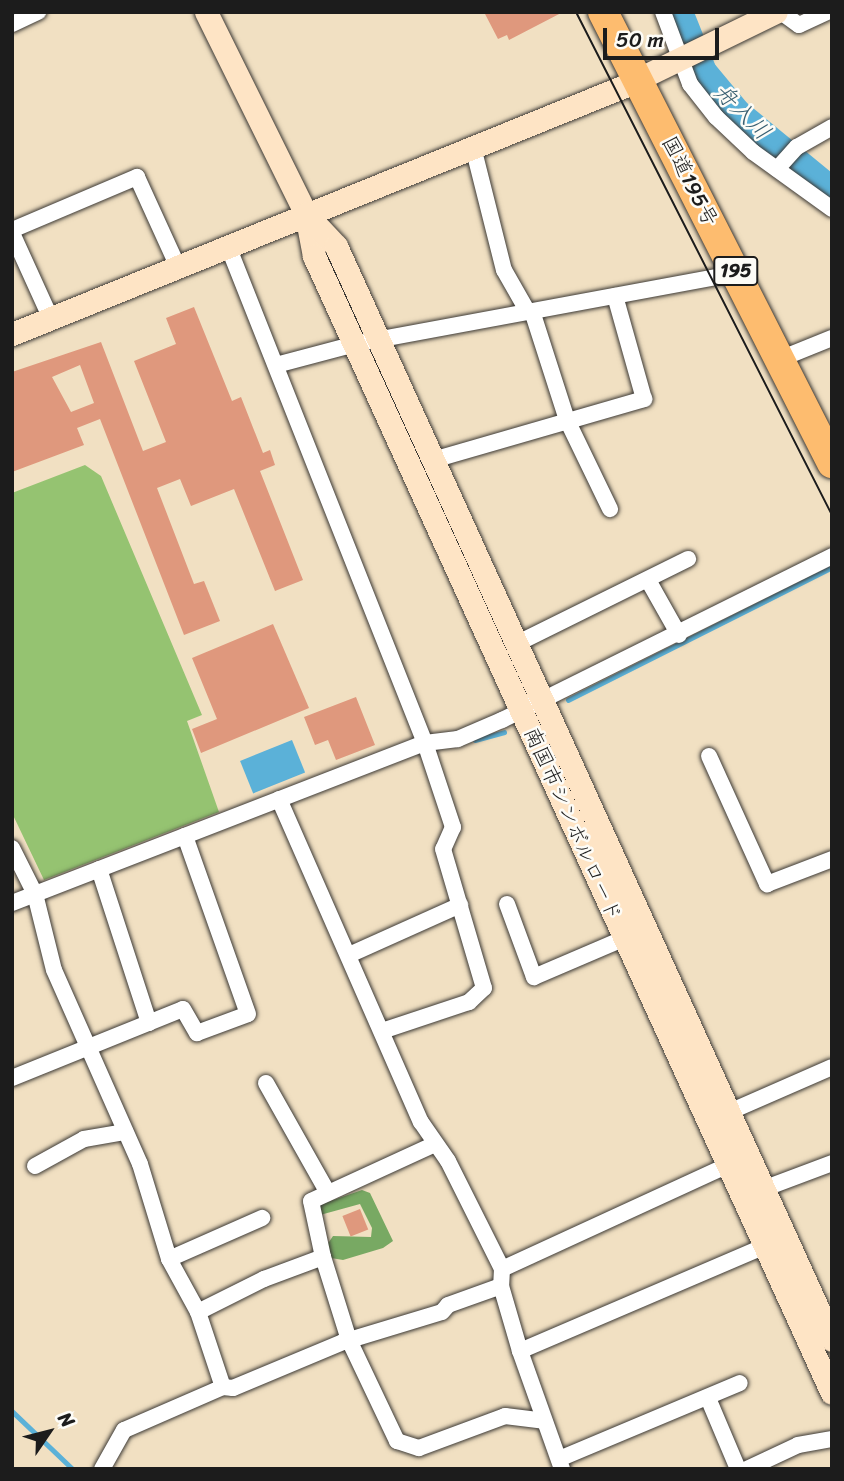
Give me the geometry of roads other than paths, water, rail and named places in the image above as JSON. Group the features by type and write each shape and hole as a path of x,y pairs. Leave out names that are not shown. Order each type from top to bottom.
{"highway":[{"name":"国道195号","path":"603,12 832,463"}],"street":[{"path":"12,24 38,12"},
{"path":"206,12 306,214"},
{"path":"663,12 690,55 690,84 716,117 776,169 832,209"},
{"path":"12,334 638,80 778,12 799,26 827,12"},
{"path":"776,169 797,147 832,127"},
{"path":"473,147 504,270 530,312 567,420 610,509"},
{"path":"51,319 12,231 137,177 178,267"},
{"name":"南国市シンボルロード","path":"306,214 314,256 532,706 718,1116 728,1165 832,1393"},
{"name":"南国市シンボルロード","path":"306,214 336,246 516,643 532,706 625,938 718,1116 763,1189 832,1340"},
{"path":"228,246 425,743 453,827 443,849 484,988 469,1002 382,1031"},
{"path":"276,365 355,344 737,273"},
{"path":"433,460 644,400 615,296"},
{"path":"780,359 832,338"},
{"path":"12,903 425,743 458,738 532,706 679,635 832,556"},
{"path":"516,643 688,559"},
{"path":"648,580 679,635"},
{"path":"709,756 767,884 832,859"},
{"path":"279,799 382,1031 501,1278 520,1351 561,1464 740,1382"},
{"path":"12,1078 88,1050 183,1009 197,1033 248,1014 185,835"},
{"path":"12,848 35,894 54,970 125,1132 169,1259 198,1312 223,1387"},
{"path":"99,869 149,1023"},
{"path":"507,904 534,978 625,938"},
{"path":"349,955 460,905"},
{"path":"718,1116 832,1067"},
{"path":"266,1083 328,1193"},
{"path":"35,1166 84,1139 125,1132"},
{"path":"435,1144 311,1200 323,1257 349,1340 397,1441 419,1448 506,1416 544,1421"},
{"path":"763,1189 832,1163"},
{"path":"102,1469 124,1430 223,1387 233,1388 349,1340 442,1312 448,1305 728,1165"},
{"path":"169,1259 262,1218"},
{"path":"520,1351 765,1246"},
{"path":"198,1312 264,1279 323,1257"},
{"path":"708,1398 738,1469"},
{"path":"747,1469 798,1445 832,1438"}],"water":[{"path":"292,740 305,772 253,793 240,761"}],"waterway":[{"name":"舟入川","path":"679,12 703,72 737,113 832,191"},
{"path":"568,700 832,567"},
{"path":"475,740 504,732"},
{"path":"12,1411 73,1469"}],"tram line":[{"path":"576,12 832,515"}]}
